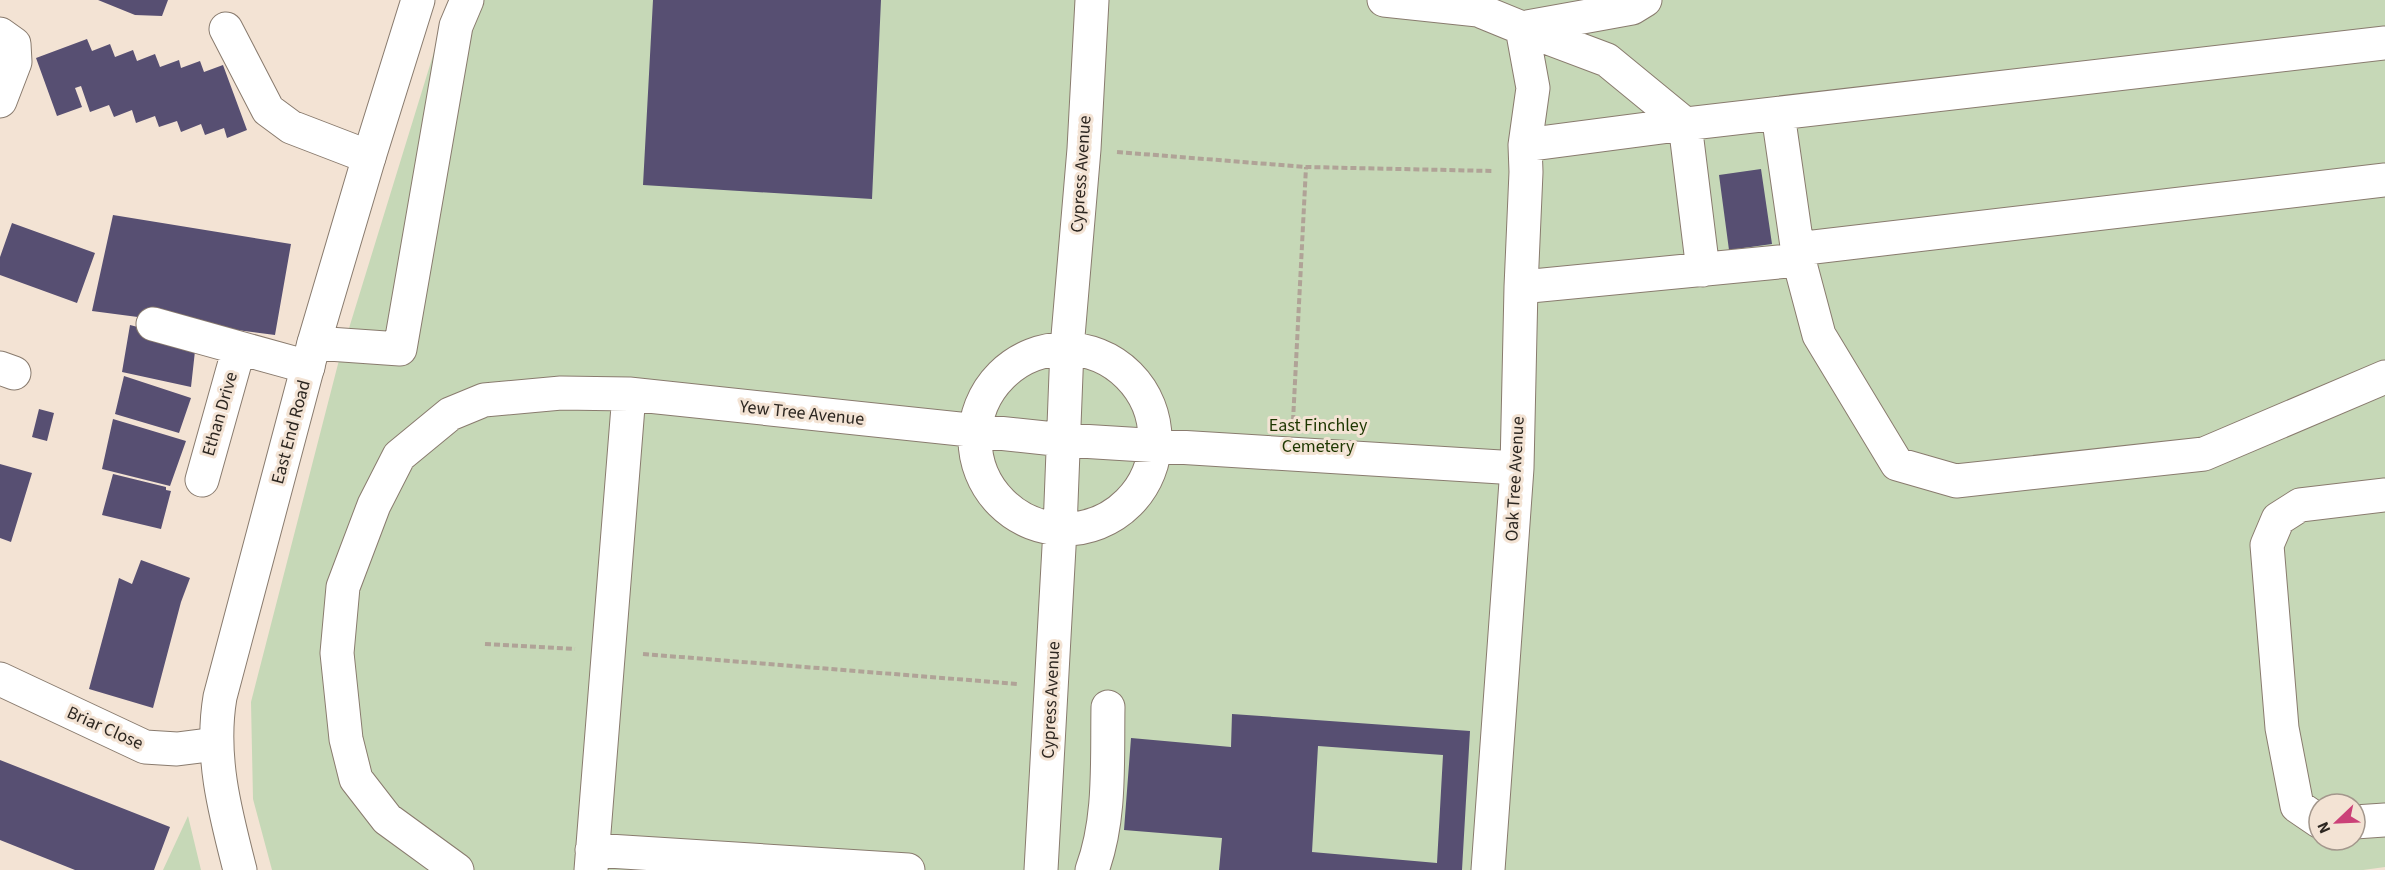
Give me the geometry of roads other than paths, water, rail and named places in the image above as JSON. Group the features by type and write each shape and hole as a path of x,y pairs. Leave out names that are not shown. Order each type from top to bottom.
{"main road":[{"name":"East End Road","path":"240,870 224,807 216,744 216,721 220,697 311,355 418,0"},
{"name":"Ethan Drive","path":"153,324 239,348 311,355 400,349 456,26 467,0"},
{"name":"Cypress Avenue","path":"1041,870 1060,529 1067,348 1084,149 1092,0"},
{"path":"1384,0 1478,10 1607,60 1685,124 1703,270"},
{"path":"1522,28 1632,8 1645,0"},
{"name":"Oak Tree Avenue","path":"1488,870 1517,468 1526,158 1533,88 1522,28"},
{"path":"226,29 268,110 291,127 369,157"},
{"path":"0,34 14,44 15,62 0,101"},
{"path":"1526,158 1685,124 2385,43"},
{"path":"1778,114 1798,254 1819,335 1897,464 1956,481 2204,454 2385,377"},
{"path":"1521,287 1703,270 1798,254 2385,180"},
{"name":"Ethan Drive","path":"202,480 239,348"},
{"path":"1067,348 1096,354 1121,368 1141,390 1153,417 1155,447 1148,473 1134,497 1113,515 1088,526 1060,529 1033,523 1008,508 988,487 977,461 975,432 981,405 995,382 1008,369 1015,363 1040,352 1067,348"},
{"name":"Yew Tree Avenue","path":"457,870 387,819 356,779 346,740 337,653 343,587 374,505 399,456 450,414 484,400 561,393 629,394 975,432 1155,447"},
{"path":"629,394 592,860 908,870"},
{"path":"1155,447 1517,468"},
{"path":"2307,813 2296,806 2282,728 2267,545 2278,519 2300,505 2385,495"},
{"name":"Briar Close","path":"0,679 145,747 177,749 216,744"},
{"path":"1092,870 1099,850 1106,799 1108,707"},
{"path":"2367,821 2385,820"}],"park label":[{"name":"East Finchley Cemetery","path":"1318,435"}]}
